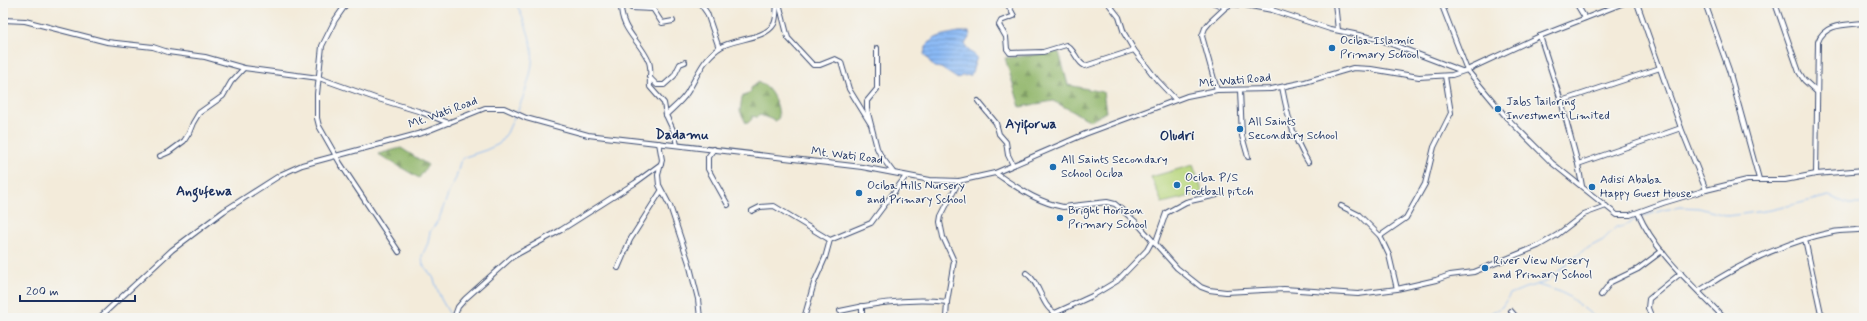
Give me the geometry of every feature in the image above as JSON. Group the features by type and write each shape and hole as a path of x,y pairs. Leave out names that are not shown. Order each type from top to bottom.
{"street":[{"path":"347,3 335,20 322,46 316,106 317,118 319,126 337,156 399,252"},
{"path":"621,3 621,14 630,34 650,64 650,87 664,103 666,115 674,132 677,145"},
{"path":"626,3 631,8 653,9 662,23 673,21"},
{"path":"700,3 707,13 718,48"},
{"path":"666,115 685,96 701,65 718,48 766,32 775,23 778,3"},
{"path":"778,3 786,34 790,42 813,65 820,65 835,59 841,62 849,89 870,123"},
{"path":"1007,3 1014,16 1001,21 999,25 1006,37 1008,53 1043,52 1066,45 1071,48 1081,64 1085,66 1134,50"},
{"path":"1108,3 1119,17 1124,33 1134,50 1157,80 1175,99"},
{"path":"1214,3 1226,7"},
{"path":"1271,3 1272,10"},
{"path":"1335,3 1338,30"},
{"path":"1442,3 1465,71 1521,132 1560,170 1617,215 1630,216 1663,203 1706,190 1759,179 1785,180 1816,174 1864,170"},
{"path":"1576,3 1585,18"},
{"name":"Mt. Wati Road","path":"99,318 172,250 224,211 282,174 302,165 450,124 485,108 504,108 526,118 574,132 893,172 930,180 959,182 995,173 1085,134 1175,99 1217,90 1282,87 1353,68 1371,68 1415,76 1445,76 1465,71 1540,36 1624,3"},
{"path":"1637,3 1681,128 1706,190"},
{"path":"1705,3 1729,70 1759,179"},
{"path":"1775,3 1799,72 1804,80 1817,92"},
{"path":"1217,90 1202,36 1205,28 1226,7 1238,4 1272,10 1338,30 1378,39 1465,71"},
{"path":"3,20 25,21 107,42 153,47 168,52 205,57 244,68 319,78 375,98 418,111 450,124"},
{"path":"1816,174 1818,42 1820,35 1825,30 1834,27 1864,23"},
{"path":"1540,36 1561,101 1578,164 1582,186"},
{"path":"877,48 877,89 866,103 870,123 881,156 893,172"},
{"path":"650,76 657,85 664,85 674,76 680,64 685,62"},
{"path":"160,156 169,152 184,140 190,133 192,123 199,112 222,96 231,82 244,68"},
{"path":"1561,101 1660,68"},
{"path":"1380,236 1406,218 1425,184 1434,147 1451,113 1445,76"},
{"path":"1282,87 1291,130 1308,162"},
{"path":"1240,90 1242,136 1248,157"},
{"path":"978,101 996,123 999,134 1006,142 1008,155 1013,165"},
{"path":"1578,164 1681,128"},
{"path":"659,143 662,160 658,175 661,191 670,206 689,263 698,299 700,318"},
{"path":"714,149 708,157 708,169 728,205"},
{"path":"454,318 458,307 465,299 512,257 565,227 635,184 661,164"},
{"path":"995,173 1036,199 1056,206 1063,207 1107,202 1115,204 1131,217 1185,275 1200,286 1209,290 1226,292 1284,289 1358,294 1397,289 1436,280 1450,275 1468,274 1538,246 1557,235 1581,216 1606,206"},
{"path":"830,240 871,223 906,176"},
{"path":"946,318 947,302 954,261 943,237 940,222 941,216 959,182"},
{"path":"618,268 630,240 661,191"},
{"path":"1026,273 1032,278 1046,303 1055,313 1092,296 1117,281 1153,242 1166,213 1186,202 1217,195"},
{"path":"752,211 760,207 774,206 830,240"},
{"path":"1341,206 1359,215 1380,236 1389,255 1397,289"},
{"path":"1638,213 1650,236 1662,251 1724,318"},
{"path":"1699,291 1727,273 1778,249 1805,239 1835,232 1864,230"},
{"path":"1805,239 1822,318"},
{"path":"805,315 814,283 826,258 830,240"},
{"path":"1601,295 1611,282 1638,268 1662,251"},
{"path":"1652,318 1648,308 1649,299 1681,273"},
{"path":"840,311 862,306 898,302 947,302"},
{"path":"862,306 862,318"},
{"path":"1511,311 1517,318"}],"green space":[{"path":"1059,52 1068,85 1103,92 1106,112 1091,121 1053,101 1020,107 1005,58"},
{"path":"759,82 771,92 774,97 779,117 776,121 760,115 757,117 752,116 752,119 746,123 740,111 742,97 751,92 751,88"},
{"path":"401,148 428,165 419,178 378,154"},
{"name":"Ociba P/S Football pitch","path":"1193,165 1203,193 1162,203 1151,177"}],"water":[{"path":"959,32 969,32 970,36 965,44 967,49 977,57 971,75 961,76 958,79 941,68 934,67 924,54 926,48 932,40 937,37"}],"waterway":[{"path":"516,3 528,32 533,57 528,81 517,112"},
{"path":"452,318 441,299 433,277 423,265 422,256 428,243 430,232 439,219 450,189 456,178 460,162 465,157 499,144 507,133 515,115"},
{"path":"1641,217 1663,210 1680,207 1699,208 1728,216 1771,210 1829,196 1848,204 1864,203"},
{"path":"1470,318 1487,315 1502,307 1510,294 1546,282 1584,250 1603,240 1616,227 1622,227 1638,218"},
{"path":"1538,285 1558,291 1568,296 1596,318"}],"place":[{"name":"Ociba Islamic Primary School","path":"1332,48"},
{"name":"Jabs Tailoring Investment Limited","path":"1498,109"},
{"name":"All Saints Secondary School","path":"1240,129"},
{"name":"All Saints Secondary School Ociba","path":"1053,167"},
{"name":"Ociba P/S Football pitch","path":"1177,185"},
{"name":"Adisi Ababa Happy Guest House","path":"1592,187"},
{"name":"Ociba Hills Nursery and Primary School","path":"859,193"},
{"name":"Bright Horizon Primary School","path":"1060,218"},
{"name":"River View Nursery and Primary School","path":"1485,268"}],"district":[{"name":"Ayiforwa","path":"1031,124"},
{"name":"Dadamu","path":"682,135"},
{"name":"Oludri","path":"1177,136"},
{"name":"Angufewa","path":"204,191"}]}
